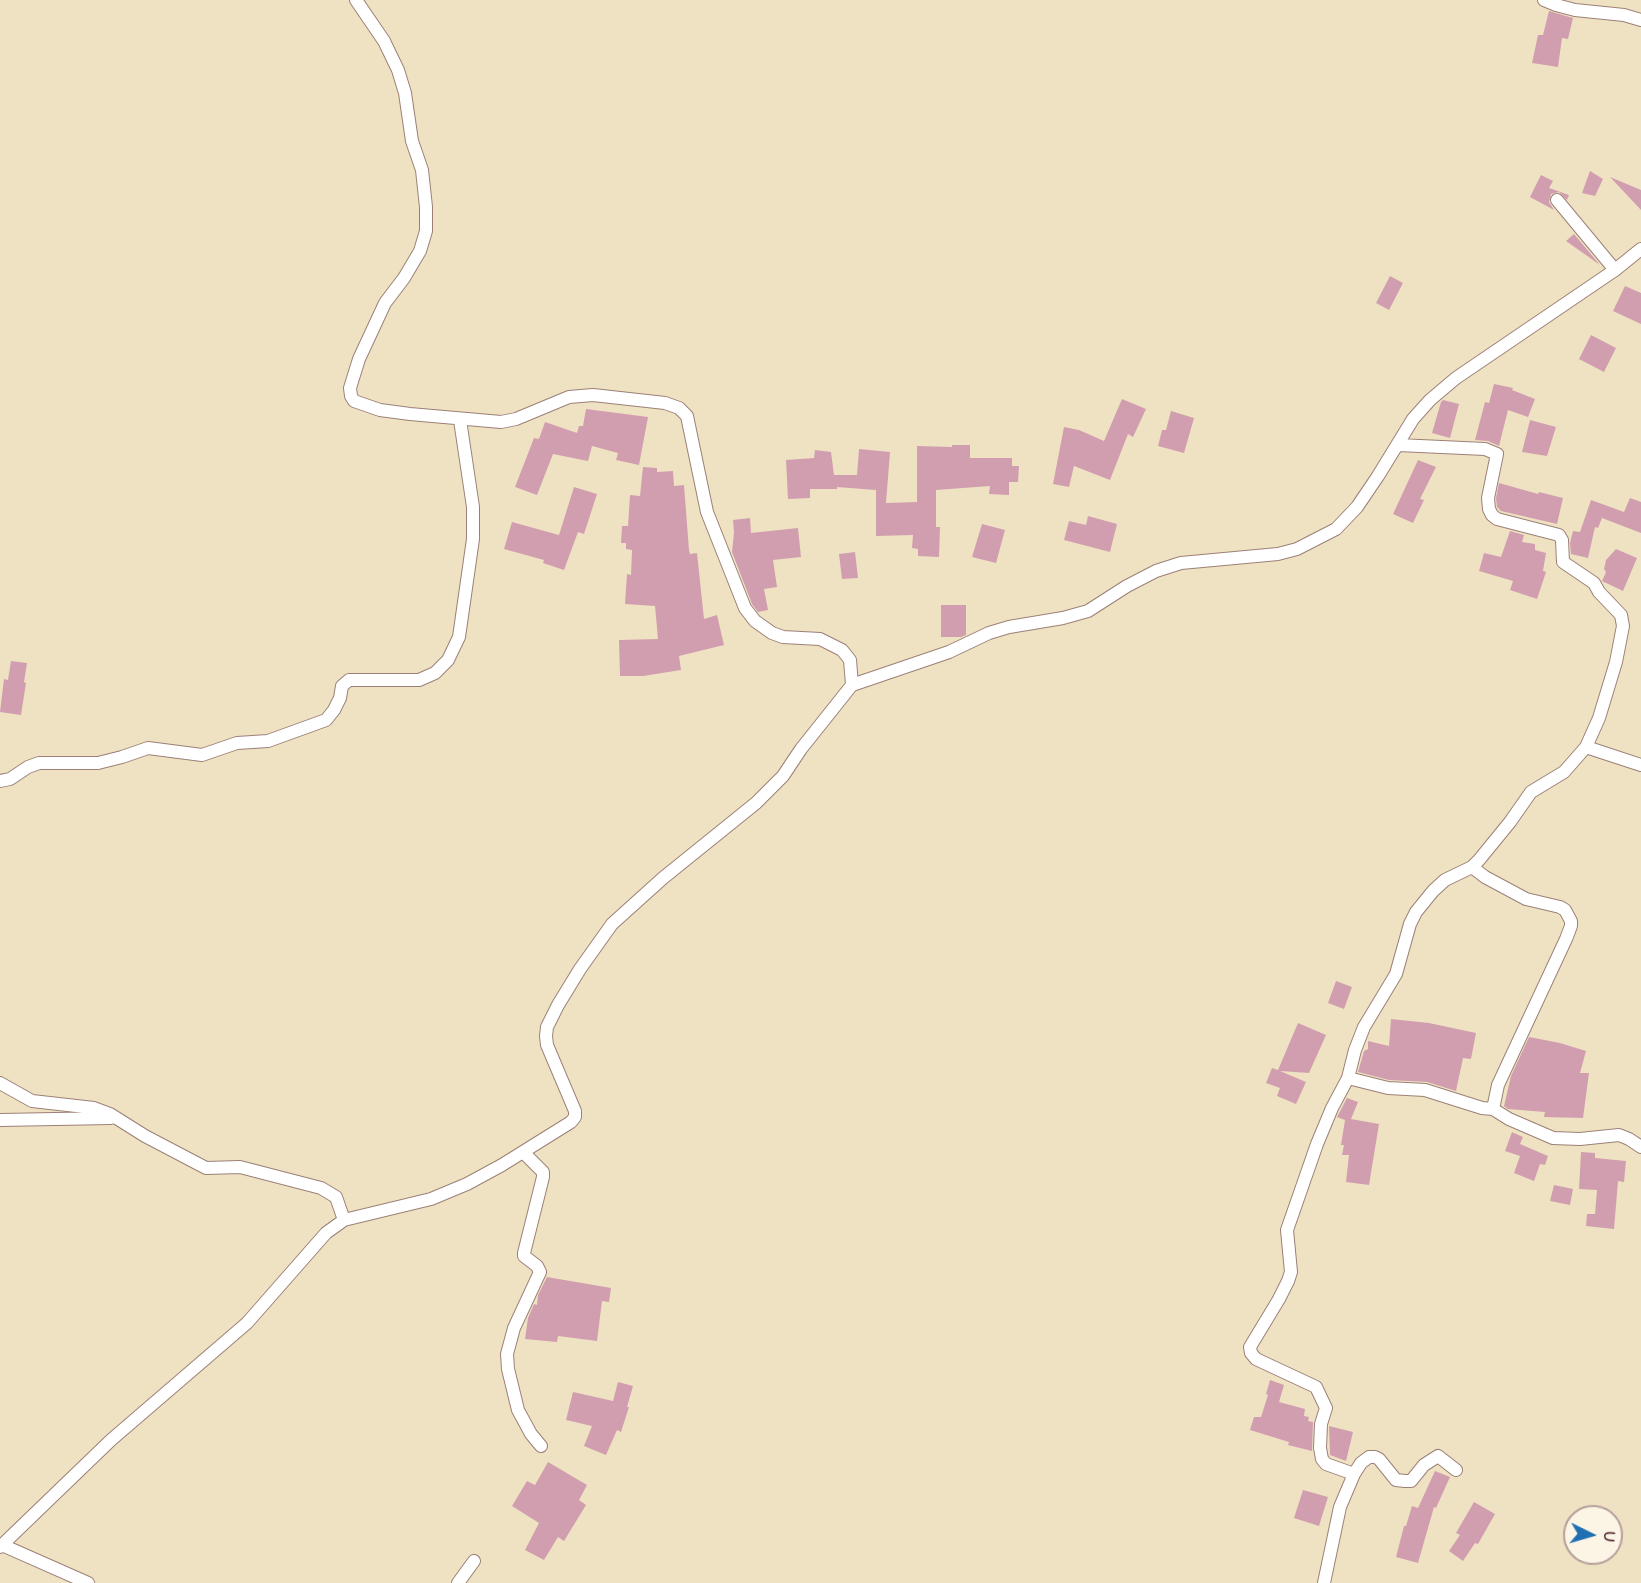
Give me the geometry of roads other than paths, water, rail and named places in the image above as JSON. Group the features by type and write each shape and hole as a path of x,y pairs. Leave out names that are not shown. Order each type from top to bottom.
{"street":[{"path":"356,0 384,41 398,70 405,93 412,141 422,170 426,231 420,251 404,278 384,303 359,359 350,388 351,396 359,404 380,410 460,420 501,422 516,419 570,397 593,395 664,403 684,411 707,512 745,608 754,621 772,633 783,637 820,639 842,650 850,660 852,685"},
{"path":"1544,0 1575,10 1624,15 1641,20"},
{"path":"1557,200 1615,270"},
{"path":"88,1583 1,1546 111,1440 247,1323 320,1239 344,1220 431,1199 467,1184 572,1122 575,1111 547,1045 547,1027 558,1005 602,936 612,924 663,878 756,803 783,776 801,749 852,685 949,652 989,633 1088,611 1142,577 1181,563 1278,554 1297,549 1336,529 1347,520 1378,476 1413,419 1430,400 1456,378 1615,270 1641,249"},
{"path":"0,781 10,779 28,767 39,763 98,763 148,748 202,756 237,743 268,741 326,720 340,698 342,686 349,680 419,680 435,673 448,660 459,637 473,539 473,507 460,420"},
{"path":"1354,1474 1330,1466 1322,1459 1321,1424 1326,1408 1316,1386 1256,1359 1250,1350 1252,1340 1288,1281 1291,1272 1287,1230 1317,1144 1348,1078 1364,1027 1396,974 1405,938 1416,912 1445,880 1472,867 1510,822 1531,792 1564,772 1586,747 1599,718 1616,662 1623,626 1621,615 1599,592 1594,583 1563,562 1562,540 1559,535 1497,519 1492,515 1488,498 1497,454 1485,449 1398,445"},
{"path":"1586,747 1641,765"},
{"path":"1472,867 1485,877 1526,899 1560,907 1565,910 1571,921 1566,939 1498,1085 1493,1109"},
{"path":"1348,1078 1388,1088 1425,1090 1482,1108 1493,1109 1509,1119 1553,1138 1580,1139 1619,1135 1641,1148"},
{"path":"0,1083 32,1101 94,1108 118,1118 145,1136 206,1168 240,1167 327,1190 336,1197 344,1220"},
{"path":"0,1120 118,1118"},
{"path":"523,1152 543,1172 524,1253 524,1256 537,1266 540,1272 514,1328 507,1354 508,1369 518,1410 531,1434 541,1446"},
{"path":"1324,1583 1340,1507 1361,1463 1371,1457 1378,1459 1399,1481 1411,1481 1424,1465 1438,1456 1456,1470"},
{"path":"458,1583 474,1561"}]}
